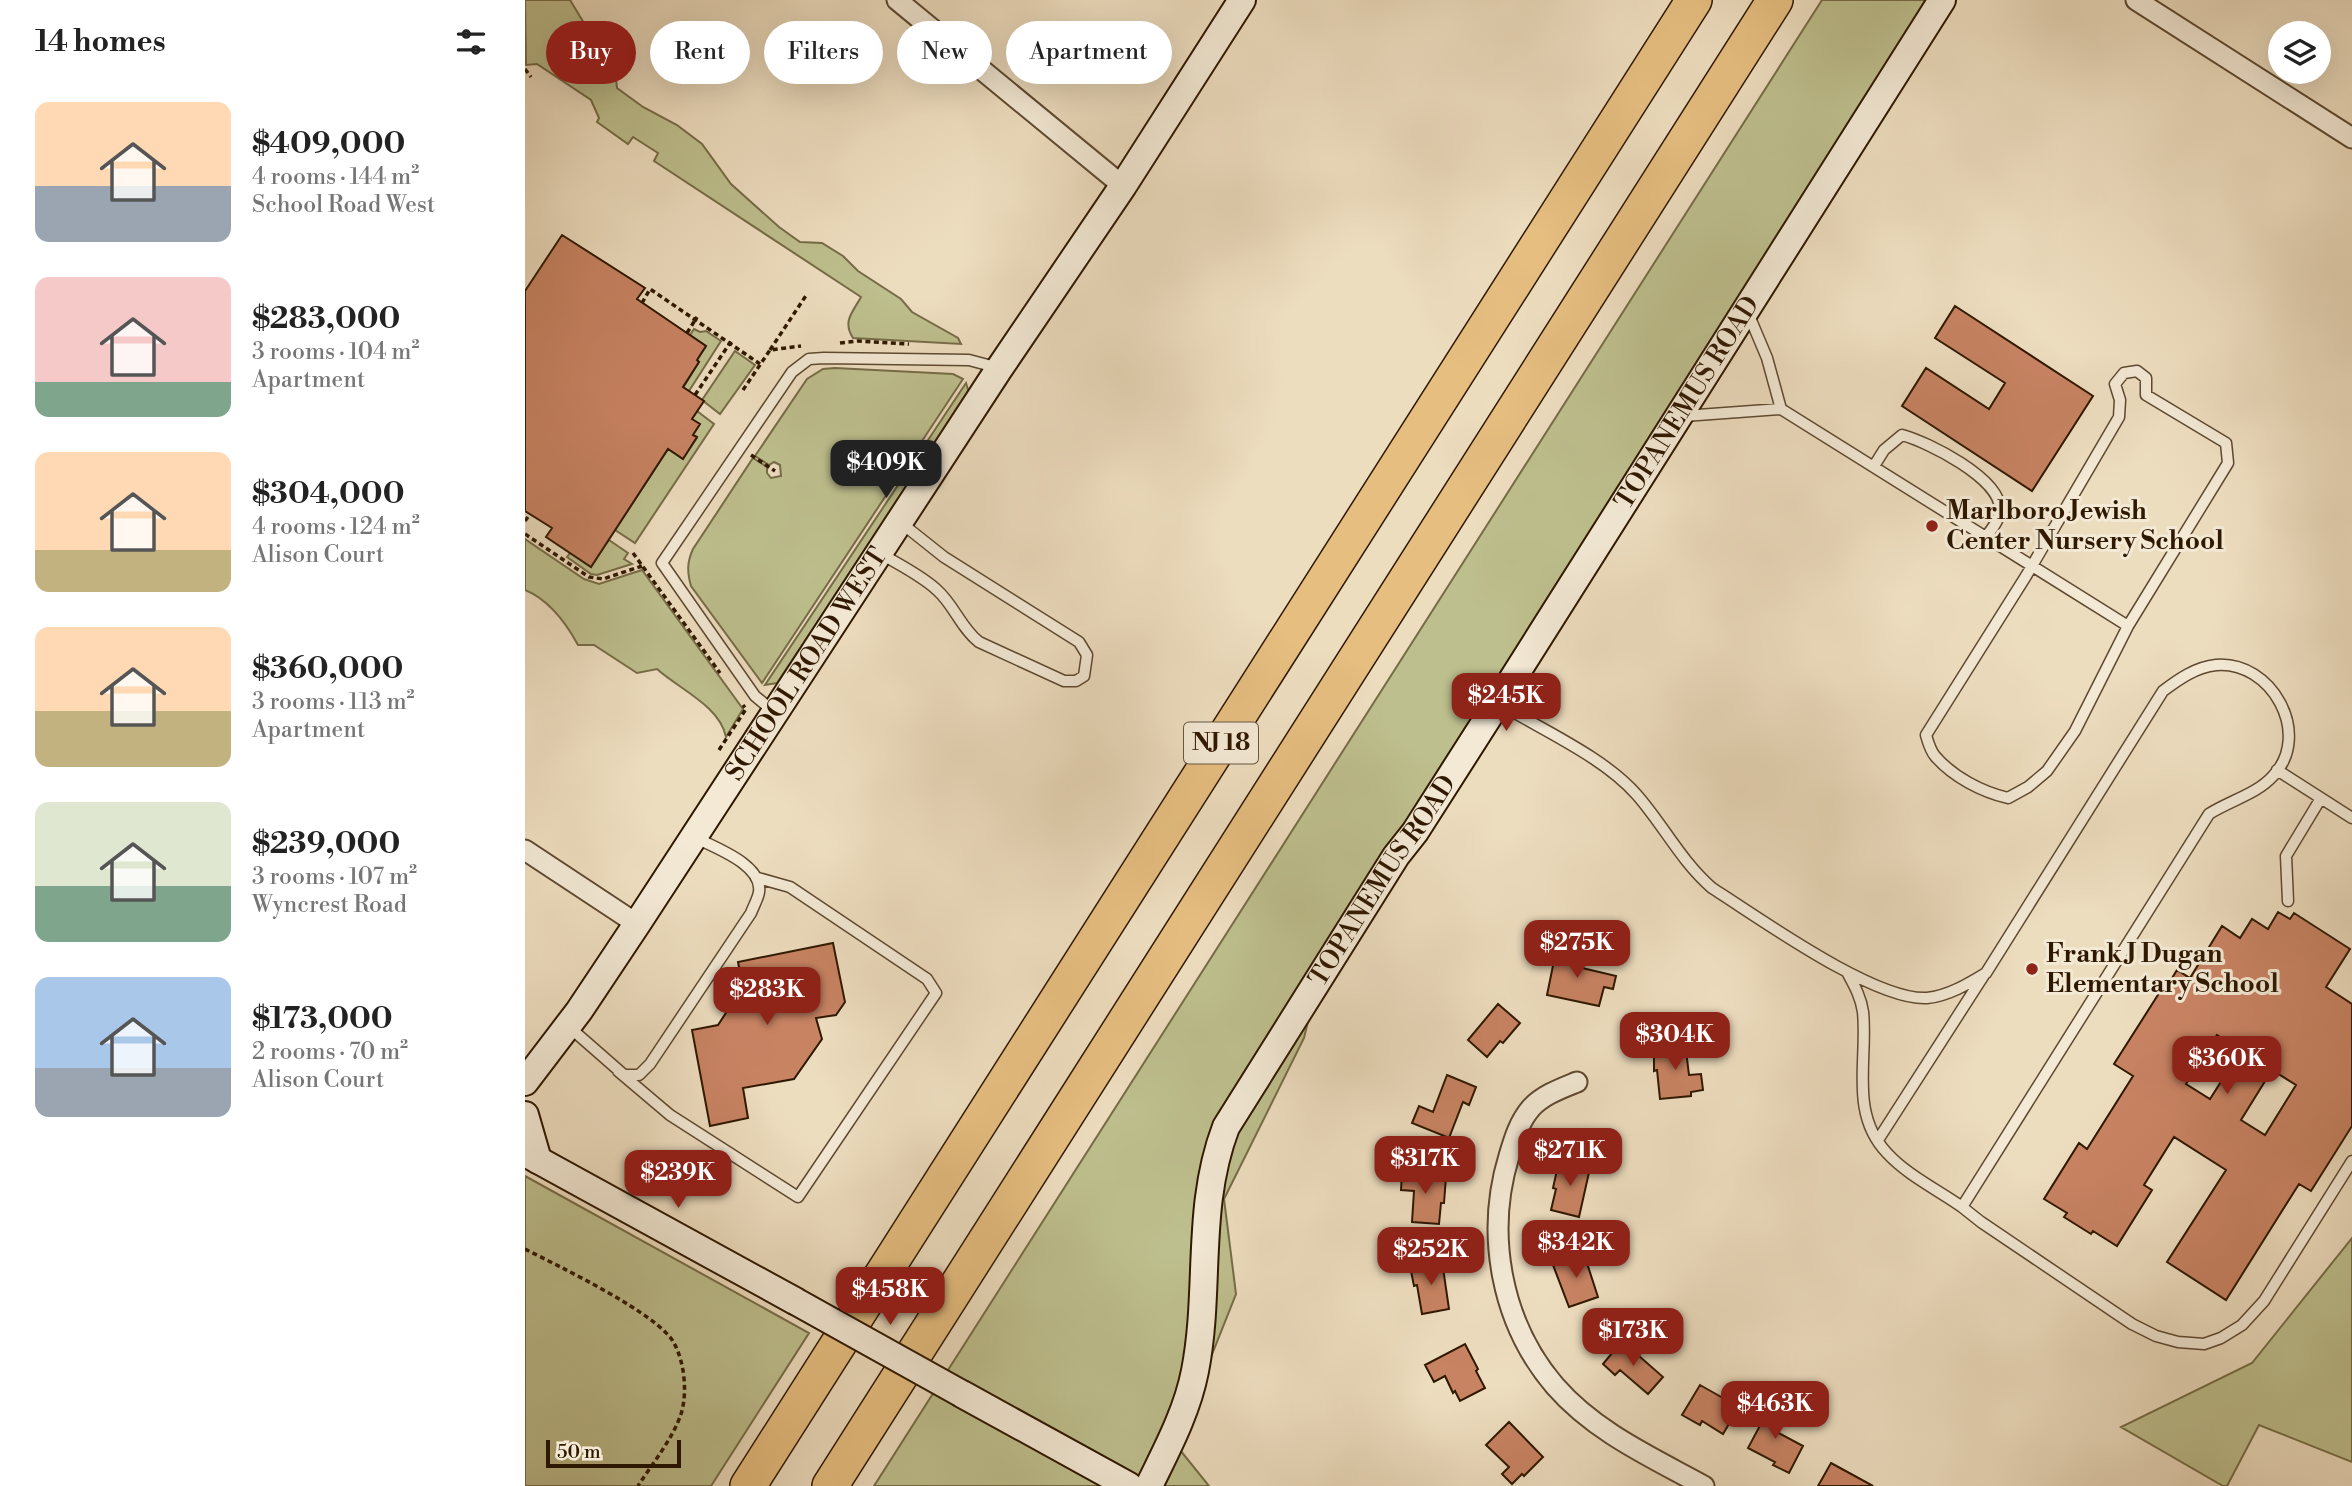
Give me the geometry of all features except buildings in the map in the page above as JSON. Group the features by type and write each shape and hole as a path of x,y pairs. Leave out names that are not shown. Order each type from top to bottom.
{"highway":[{"name":"NJ 18","path":"748,1486 1693,0"},
{"name":"NJ 18","path":"830,1486 1775,0"}],"street":[{"path":"897,0 1123,186"},
{"name":"SCHOOL ROAD WEST","path":"526,1088 637,924 999,369 1123,186 1242,0"},
{"name":"TOPANEMUS ROAD","path":"1149,1486 1180,1421 1195,1371 1209,1186 1216,1152 1226,1127 1942,0"},
{"path":"2136,0 2352,138"},
{"path":"525,850 637,924"},
{"path":"1577,1082 1539,1101 1530,1109 1516,1134 1502,1178 1498,1218 1499,1255 1509,1300 1523,1336 1538,1363 1577,1408 1625,1443 1704,1486"},
{"path":"525,1115 532,1157 1129,1486"}],"lane":[{"path":"1746,309 1767,358 1781,409"},
{"path":"774,712 755,696 663,564 792,372 809,359 969,360 999,369"},
{"path":"2137,371 2146,378 2146,395 2226,443 2228,463 2128,626 2075,731 2047,771 2028,787 2008,798 1988,793 1951,771 1933,754 1926,735 2032,567 2119,417 2120,400 2115,384 2124,373 2137,371"},
{"path":"1677,417 1781,409 2128,626"},
{"path":"1874,466 1884,450 1902,435 1919,440 1983,478 1997,494 2000,509 1997,522 1985,538"},
{"path":"879,552 936,589 948,601 969,634 979,642 1064,681 1076,681 1084,676 1087,655 1079,642 944,557 899,521"},
{"path":"1878,1140 2163,691 2187,674 2216,665 2240,667 2265,681 2280,701 2289,727 2286,752 2274,775 2253,791 2209,814 1962,1207"},
{"path":"1498,702 1607,767 1637,794 1695,873 1712,888 1847,972 1904,995 1927,998 1963,987 1986,973"},
{"path":"2277,769 2352,818"},
{"path":"2288,901 2286,856 2321,798"},
{"path":"568,1026 670,1115 798,1197 936,993 927,979 790,887 758,878 745,864 693,836"},
{"path":"618,1071 624,1075 639,1075 650,1064 751,913 759,892 758,878"},
{"path":"1847,972 1859,993 1863,1013 1863,1097 1868,1124 1887,1153 1981,1222 2132,1324 2156,1336 2178,1342 2204,1343 2221,1338 2242,1325 2264,1301 2352,1161"}],"path":[{"path":"525,69 531,77"},
{"path":"642,303 650,289 760,364"},
{"path":"770,350 807,294"},
{"path":"687,333 697,319"},
{"path":"695,395 731,342"},
{"path":"740,448 775,471"},
{"path":"525,521 530,514"},
{"path":"525,534 589,577 603,579 642,566"},
{"path":"564,560 569,552"},
{"path":"633,553 722,676"},
{"path":"719,750 746,709 738,698"},
{"path":"525,1249 645,1315 674,1342 682,1369 685,1395 680,1417 638,1486"}],"green space":[{"path":"525,0 570,0 583,21 546,21 546,70 537,64 526,65"},
{"path":"1822,0 1931,0 1325,951 1304,1038 1224,1199 1236,1294 1176,1445 1209,1486 874,1486"},
{"path":"567,84 617,84 617,88 643,107 677,125 702,144 731,184 779,227 800,242 822,243 843,256 858,271 901,299 912,312 958,338 961,344 853,338 848,327 852,312 861,297 654,161 658,153 633,137 628,144 597,122 599,118 591,100"},
{"path":"694,329 706,331 721,341 689,391 683,388 706,346 690,335"},
{"path":"735,351 755,365 720,414 702,400"},
{"path":"823,369 953,374 963,379 762,683 691,586 688,572 690,558 693,549 753,458 767,467 771,478 781,476 780,465 774,462 769,465 755,456 807,379"},
{"path":"966,383 969,393 777,683 765,685"},
{"path":"697,411 714,424 635,543 615,530 668,449 683,458 697,438 693,435 690,418"},
{"path":"525,539 584,579 599,584 642,570 743,709 726,737 716,716 707,707 657,669 637,673 594,645 578,645 556,613 534,594 525,590"},
{"path":"609,540 628,553 624,559 632,564 597,575 591,574 567,557 570,553"},
{"path":"525,1176 809,1333 711,1486 525,1486"},
{"path":"2352,1238 2352,1462 2259,1425 2227,1486 2223,1486 2121,1427 2252,1363"}],"place":[{"name":"Marlboro Jewish Center Nursery School","path":"1932,526"},
{"name":"Frank J Dugan Elementary School","path":"2032,969"}]}
